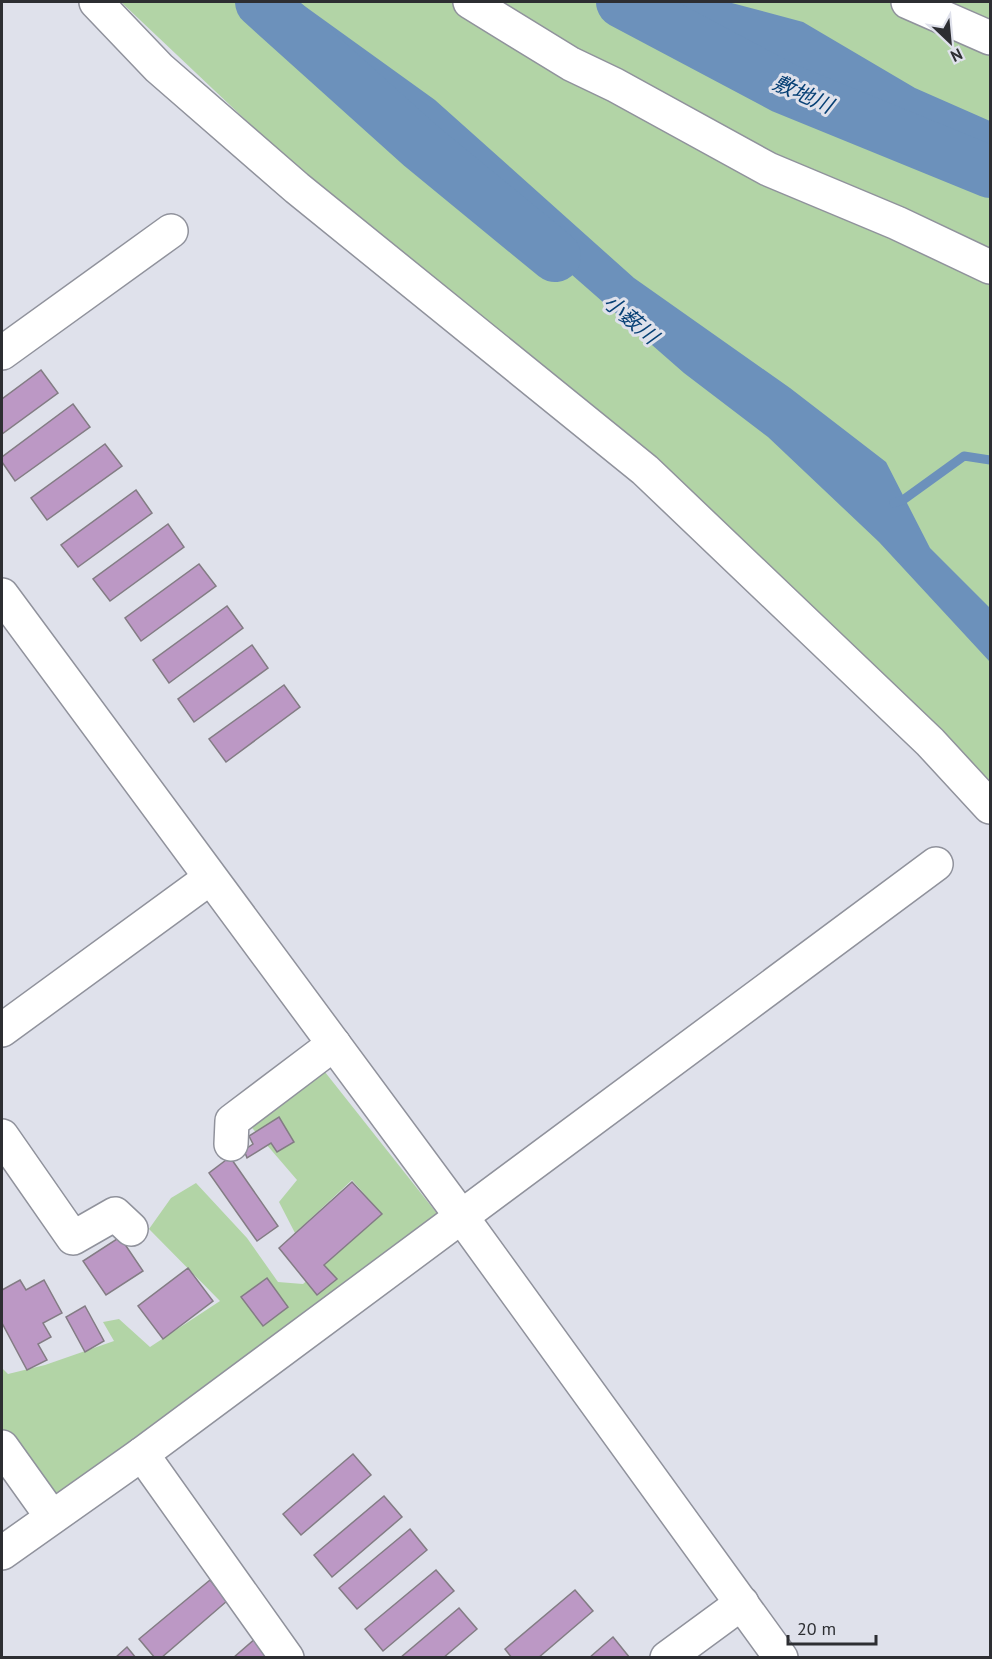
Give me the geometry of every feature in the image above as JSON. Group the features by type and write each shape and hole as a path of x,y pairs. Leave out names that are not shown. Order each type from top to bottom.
{"street":[{"path":"96,2 159,68 297,188 645,470 930,742 990,807"},
{"path":"470,2 571,64 615,85 768,169 897,223 990,267"},
{"path":"908,2 990,38"},
{"path":"2,353 171,231"},
{"path":"2,596 462,1216 781,1658"},
{"path":"2,1553 142,1454 936,864"},
{"path":"2,1030 210,878"},
{"path":"231,1144 232,1121 334,1044"},
{"path":"2,1136 73,1238 115,1214 131,1229"},
{"path":"2,1447 52,1517"},
{"path":"142,1454 287,1658"},
{"path":"667,1658 742,1603"}],"green space":[{"path":"121,2 990,2 990,813 877,692 443,307"},
{"path":"321,1067 439,1216 52,1499 2,1436 2,1368 8,1374 45,1365 114,1341 103,1322 119,1319 150,1347 220,1301 149,1229 171,1198 196,1183 247,1238 278,1282 303,1284 382,1214 352,1180 295,1233 279,1202 297,1180 247,1122"}],"water":[{"path":"261,2 299,2 435,100 634,278 790,388 886,462 930,548 990,608 990,662 879,542 768,437 684,373 405,131"},
{"path":"595,2 728,2 803,22 915,88 990,121 990,183 941,175 867,122 784,88 731,72"}],"building":[{"path":"41,370 58,393 2,434 2,399"},
{"path":"73,404 90,427 15,481 2,462 2,457"},
{"path":"105,444 122,466 47,520 31,498"},
{"path":"136,490 152,513 78,567 61,545"},
{"path":"168,524 184,547 110,601 93,579"},
{"path":"199,564 216,586 141,641 125,618"},
{"path":"227,606 243,628 169,683 153,660"},
{"path":"252,645 268,668 194,722 178,699"},
{"path":"284,685 300,707 226,762 209,739"},
{"path":"279,1117 294,1142 277,1152 271,1143 247,1158 244,1150 253,1144 249,1136"},
{"path":"230,1157 278,1226 257,1241 209,1173"},
{"path":"352,1182 382,1214 324,1265 337,1279 317,1295 279,1248"},
{"path":"120,1237 143,1271 106,1295 83,1261"},
{"path":"188,1268 213,1301 163,1339 138,1306"},
{"path":"267,1278 288,1307 263,1326 241,1297"},
{"path":"20,1280 26,1290 44,1280 62,1313 43,1323 51,1337 38,1344 47,1360 27,1370 2,1323 2,1290"},
{"path":"85,1306 104,1341 85,1352 66,1317"},
{"path":"353,1454 371,1475 301,1535 283,1514"},
{"path":"384,1496 402,1517 332,1577 314,1555"},
{"path":"410,1529 427,1550 357,1609 339,1588"},
{"path":"436,1570 454,1591 383,1651 365,1629"},
{"path":"210,1580 227,1601 161,1658 155,1658 139,1639"},
{"path":"575,1590 593,1611 538,1658 512,1658 505,1649"},
{"path":"459,1608 477,1629 443,1658 400,1658"},
{"path":"613,1637 630,1658 589,1658"},
{"path":"256,1638 273,1658 233,1658"},
{"path":"127,1647 136,1658 115,1658"}],"waterway":[{"name":"小薮川","path":"261,2 421,146 555,256"},
{"name":"敷地川","path":"622,2 784,88 990,172"},
{"path":"894,503 903,500 964,456 990,460"}]}
